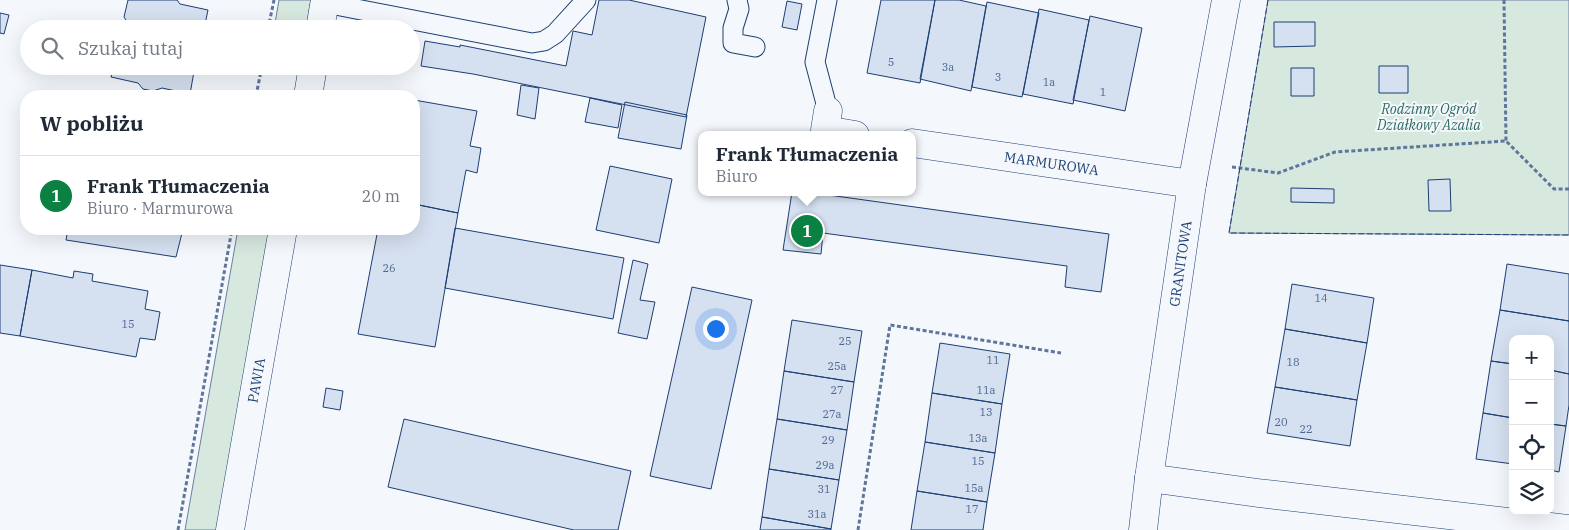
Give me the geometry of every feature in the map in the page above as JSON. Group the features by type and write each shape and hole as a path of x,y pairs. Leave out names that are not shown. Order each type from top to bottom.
{"street":[{"name":"GRANITOWA","path":"1143,530 1192,184 1226,0"},
{"path":"322,20 325,1"},
{"path":"309,90 312,75"},
{"path":"828,111 825,130 831,131"},
{"name":"MARMUROWA","path":"916,144 1192,184"},
{"name":"PAWIA","path":"230,530 282,235"},
{"path":"1149,478 1258,493 1569,529"}],"lane":[{"path":"420,20 532,43 544,41 555,34 586,0"},
{"path":"737,0 739,9 733,28 733,43 755,47"},
{"path":"827,0 815,62 828,111"},
{"path":"325,1 419,20"}],"path":[{"path":"270,20 274,0"},
{"path":"1504,0 1506,140 1554,189 1569,189"},
{"path":"257,90 260,75"},
{"path":"1226,167 1278,172 1335,152 1506,140"},
{"path":"178,530 231,235"},
{"path":"858,530 890,326 1061,353"}],"green space":[{"path":"279,0 311,0 308,20 276,20"},
{"name":"Rodzinny Ogród Działkowy Azalia","path":"1268,0 1569,0 1569,235 1229,233"},
{"path":"237,235 270,235 218,530 185,530"}],"building":[{"path":"128,0 177,0 180,4 208,10 206,20 126,20 124,17"},
{"path":"599,0 629,0 706,17 686,117 473,74 421,66 425,41 460,47 460,45 566,66 573,31 592,35"},
{"path":"881,0 935,0 920,83 867,73"},
{"path":"935,0 959,0 986,6 971,91 920,79"},
{"path":"787,1 802,4 797,30 782,27"},
{"path":"987,2 1039,13 1022,97 972,87"},
{"path":"1039,9 1089,20 1073,104 1023,94"},
{"path":"0,13 9,15 4,34 0,33"},
{"path":"1090,16 1142,28 1125,111 1073,100"},
{"path":"1274,22 1315,22 1315,46 1274,47"},
{"path":"1379,66 1408,66 1408,93 1379,93"},
{"path":"1291,68 1314,68 1314,96 1291,96"},
{"path":"112,75 193,75 191,90 162,88 148,90 143,89 138,83 111,77"},
{"path":"521,85 539,88 535,119 517,115"},
{"path":"590,98 622,105 618,128 585,122"},
{"path":"420,101 477,111 470,146 481,148 477,173 466,170 458,213 420,205"},
{"path":"625,102 687,115 681,149 618,138"},
{"path":"610,166 672,179 659,243 596,230"},
{"path":"1450,179 1451,211 1429,211 1428,180"},
{"path":"1291,188 1334,189 1334,203 1291,202"},
{"path":"791,196 836,196 1109,234 1101,292 1065,287 1067,266 823,233 821,254 783,250"},
{"path":"420,205 458,213 435,347 358,334 377,235 420,235"},
{"path":"455,228 624,258 613,319 445,288"},
{"path":"67,235 182,235 176,257 66,240"},
{"path":"633,260 648,264 640,300 655,302 647,339 618,333"},
{"path":"1507,264 1569,274 1569,321 1500,310"},
{"path":"0,265 32,270 20,336 0,333"},
{"path":"32,270 73,278 74,271 93,274 92,281 148,291 145,309 160,312 155,340 140,338 136,357 20,336"},
{"path":"1292,284 1374,298 1367,343 1285,329"},
{"path":"692,287 752,300 711,489 650,476"},
{"path":"1500,310 1569,321 1569,374 1554,371 1554,335 1509,335 1509,363 1491,361"},
{"path":"792,320 862,331 854,382 784,371"},
{"path":"1285,329 1367,343 1357,400 1275,387"},
{"path":"940,343 1010,354 1002,404 932,393"},
{"path":"1491,361 1509,363 1509,417 1483,413"},
{"path":"784,371 854,382 847,430 777,419"},
{"path":"1554,371 1569,374 1569,405 1566,426 1554,424"},
{"path":"1275,387 1357,400 1350,446 1267,433"},
{"path":"326,388 343,391 340,410 323,407"},
{"path":"932,393 1002,404 995,453 925,442"},
{"path":"1483,413 1509,417 1509,463 1476,459"},
{"path":"404,419 631,471 618,530 574,530 388,487"},
{"path":"777,419 847,430 839,480 769,469"},
{"path":"1554,424 1566,426 1559,472 1554,471"},
{"path":"925,442 995,453 987,502 917,491"},
{"path":"769,469 839,480 831,529 762,517"},
{"path":"917,491 987,502 983,530 911,530"},
{"path":"762,517 831,529 831,530 760,530"}],"fence":[{"path":"1268,0 1229,233 1569,235"}],"place":[{"name":"Frank Tłumaczenia","path":"807,231"}]}
